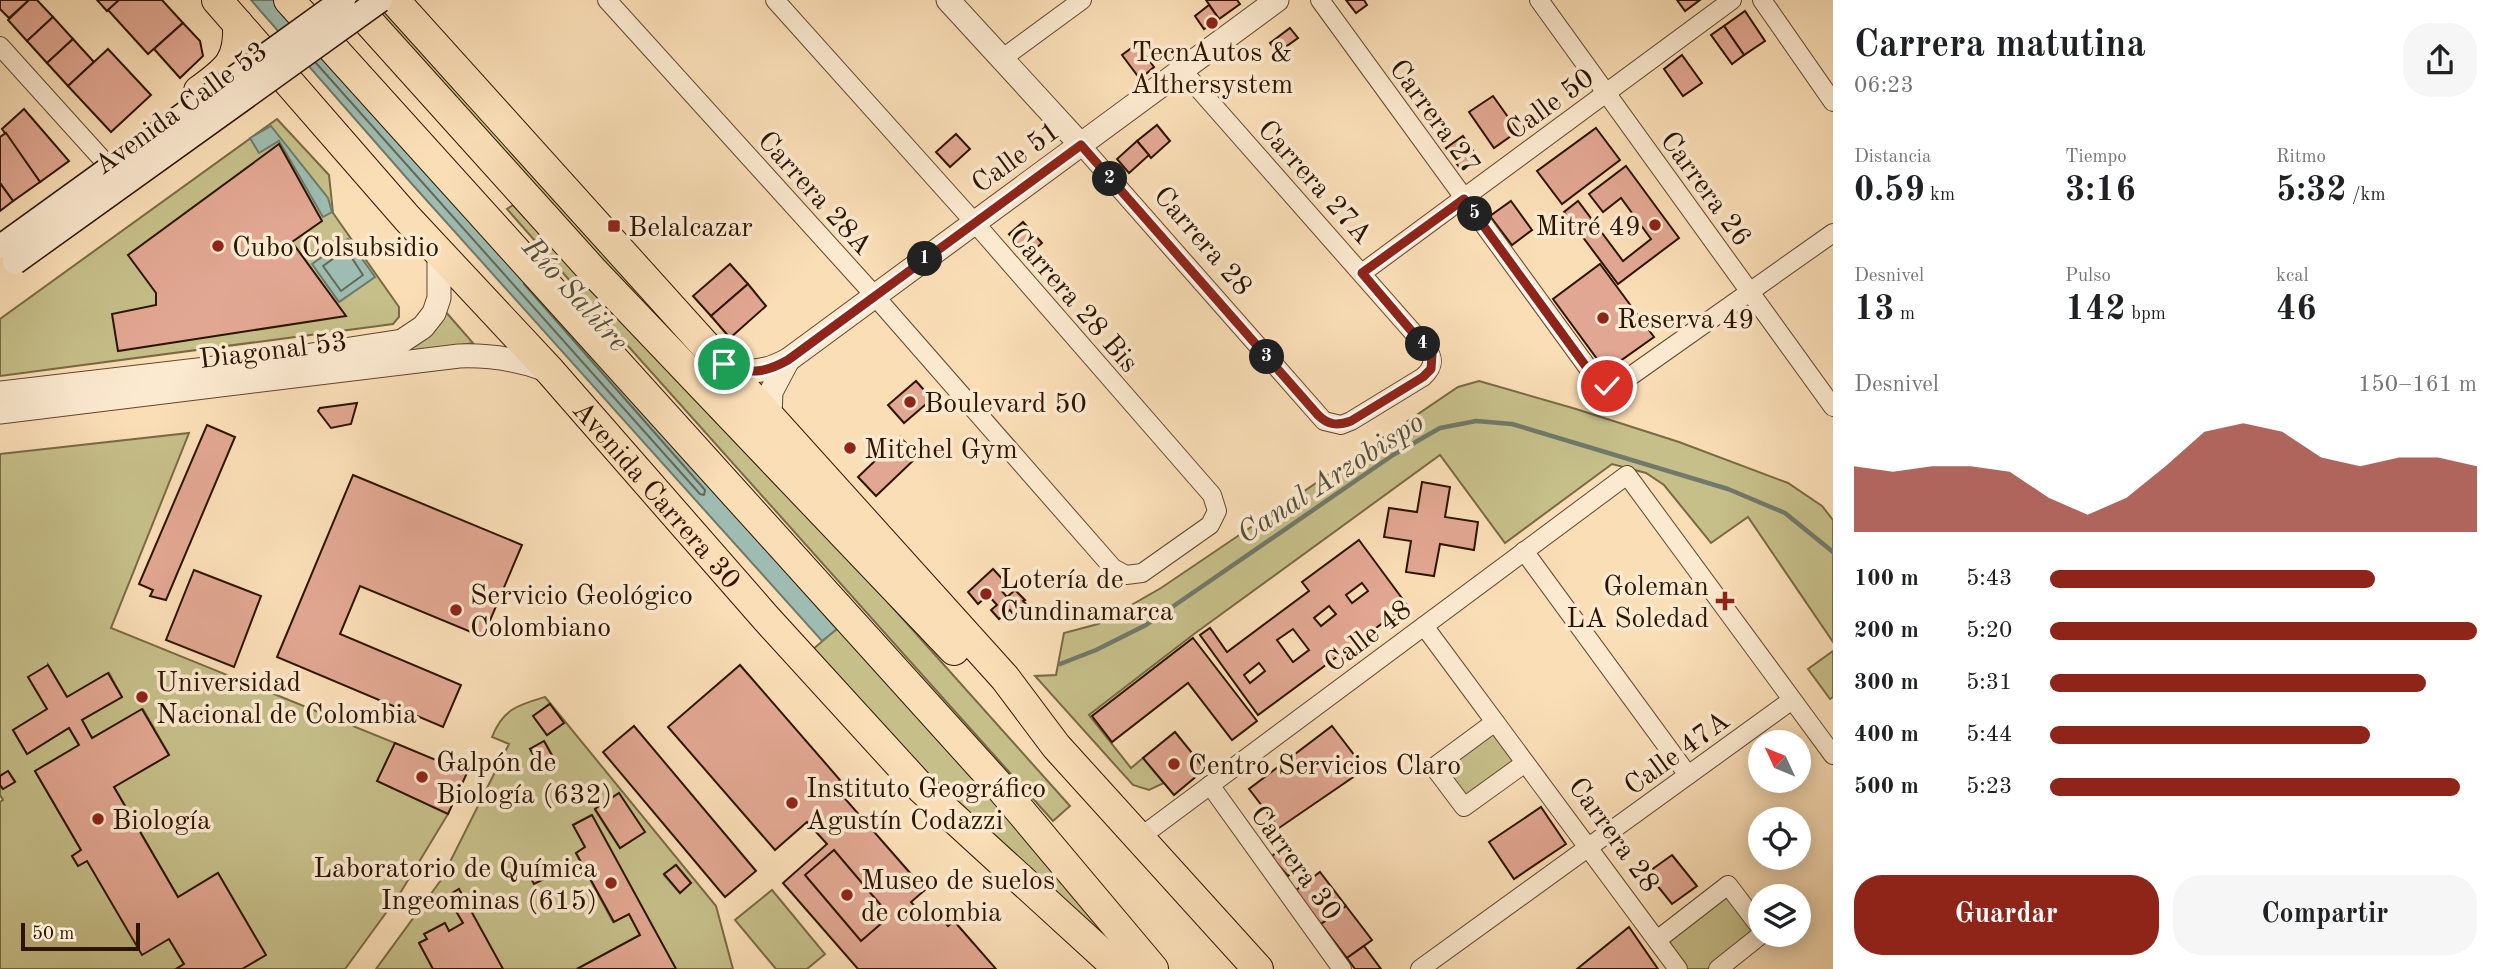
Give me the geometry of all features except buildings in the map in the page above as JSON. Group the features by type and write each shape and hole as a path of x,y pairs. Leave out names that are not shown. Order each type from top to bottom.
{"highway":[{"name":"Avenida Carrera 30","path":"217,0 439,253 550,372 765,617 922,789 1118,969"},
{"name":"Avenida Carrera 30","path":"289,0 1001,788 1153,969"},
{"path":"349,0 526,198 755,442 994,692 1056,746"},
{"path":"394,0 770,415 1004,678 1056,746 1258,969"},
{"path":"6,247 103,160 229,68 239,44 239,24"}],"main road":[{"name":"Avenida Calle 53","path":"6,247 343,0"},
{"name":"Avenida Calle 53","path":"6,247 380,0"}],"street":[{"name":"Carrera 28A","path":"607,0 875,296 1113,568 1126,575"},
{"name":"Carrera 28 Bis","path":"775,0 975,223 1212,495 1217,511 1210,525 1142,573 1126,575"},
{"name":"Carrera 28","path":"948,0 1081,145 1318,415 1331,424 1341,425 1351,421 1423,377 1431,369 1433,362"},
{"path":"1003,58 1082,0"},
{"name":"Calle 51","path":"724,364 752,372 768,370 788,360 1277,0"},
{"name":"Carrera 27","path":"1320,0 1598,383 1615,387 1750,292"},
{"name":"Carrera 26","path":"1539,0 1833,407"},
{"name":"Calle 50","path":"1362,273 1732,0"},
{"path":"1762,0 1833,102"},
{"path":"0,46 103,160"},
{"name":"Carrera 27A","path":"1182,70 1426,347 1433,362"},
{"path":"1750,292 1833,233"},
{"name":"Diagonal 53","path":"0,393 253,363 402,341 423,327 434,313 439,298 439,253"},
{"name":"Diagonal 53","path":"0,412 459,356 507,357 550,372"},
{"name":"Calle 51","path":"770,415 771,392 788,360"},
{"name":"Calle 48","path":"1139,838 1627,475 1792,700"},
{"path":"1524,551 1688,775"},
{"name":"Carrera 28","path":"1424,626 1678,969"},
{"path":"1792,700 1833,755"},
{"name":"Calle 47A","path":"1420,969 1792,700"},
{"path":"1495,722 1434,767 1464,807 1525,763"},
{"name":"Carrera 30","path":"1210,785 1342,969"},
{"path":"1657,940 1728,885 1748,911"},
{"path":"1718,969 1748,945"}],"shaded area":[{"path":"363,0 384,0 822,492 713,388"},
{"path":"277,119 329,175 333,213 399,307 399,317 393,324 0,376 0,319"},
{"path":"513,205 869,581 1070,806 1053,821 507,209"},
{"path":"445,311 473,343 410,354 409,349"},
{"path":"1479,381 1679,442 1788,483 1822,506 1833,520 1833,642 1748,517 1711,543 1664,485 1646,473 1612,464 1505,543 1440,455 1194,634 1089,715 1131,768 1143,758 1164,783 1149,790 1133,785 1035,676 1056,675 1064,633 1098,624 1161,588 1458,387"},
{"path":"189,433 111,628 395,743 378,781 448,814 399,895 345,969 242,969 178,897 114,787 169,755 143,709 92,738 82,720 122,697 109,673 67,697 48,665 47,709 13,730 27,753 69,728 79,745 35,771 81,850 72,856 78,866 87,861 169,939 184,964 176,969 0,969 0,802 3,800 0,785 3,789 15,781 8,771 0,776 0,454"},
{"path":"842,624 1143,969 1134,969 961,811 811,651"},
{"path":"1833,651 1833,697 1830,699 1808,669"},
{"path":"545,697 716,906 733,969 676,969 591,815 573,825 585,847 576,853 613,922 629,914 640,935 577,969 503,969 448,896 463,923 449,931 444,923 425,934 427,939 419,943 433,969 376,969 441,880 509,744 492,737 496,728 512,709","holes":["549,704 563,723 547,735 534,717","544,741 555,760 541,768 530,749","619,794 644,832 620,848 595,810","675,865 691,883 680,893 664,875"]},
{"path":"1491,731 1516,763 1467,797 1444,767"},
{"path":"1728,885 1748,911 1748,939 1718,969 1678,969 1657,940"},
{"path":"772,890 825,954 807,969 776,969 735,920"}],"water":[{"path":"251,0 282,0 837,629 822,641 412,184"},
{"path":"271,126 328,198 332,212 323,217 279,141 259,153 250,138"},
{"path":"348,239 375,277 339,302 312,264"}],"waterway":[{"name":"Canal Arzobispo","path":"1060,664 1096,650 1146,625 1393,455 1440,428 1476,421 1512,424 1728,489 1785,513 1833,552"}],"place":[{"name":"TecnAutos & Althersystem","path":"1212,23"},
{"name":"Mitré 49","path":"1655,225"},
{"name":"Belalcazar","path":"614,226"},
{"name":"Cubo Colsubsidio","path":"218,246"},
{"name":"Reserva 49","path":"1603,318"},
{"name":"Boulevard 50","path":"910,402"},
{"name":"Mitchel Gym","path":"850,448"},
{"name":"Lotería de Cundinamarca","path":"986,594"},
{"name":"Goleman LA Soledad","path":"1725,601"},
{"name":"Servicio Geológico Colombiano","path":"456,610"},
{"name":"Universidad Nacional de Colombia","path":"142,697"},
{"name":"Centro Servicios Claro","path":"1174,764"},
{"name":"Galpón de Biología (632)","path":"422,777"},
{"name":"Instituto Geográfico Agustín Codazzi","path":"792,803"},
{"name":"Biología","path":"98,819"},
{"name":"Laboratorio de Química Ingeominas (615)","path":"611,883"},
{"name":"Museo de suelos de colombia","path":"847,895"}],"route":[{"path":"724,364 752,372 768,370 788,360 1081,145 1324,421 1341,425 1351,421 1423,377 1431,369 1432,355 1362,273 1464,199 1598,383 1607,386"}],"water label":[{"name":"Río Salitre","path":"576,294"}]}
